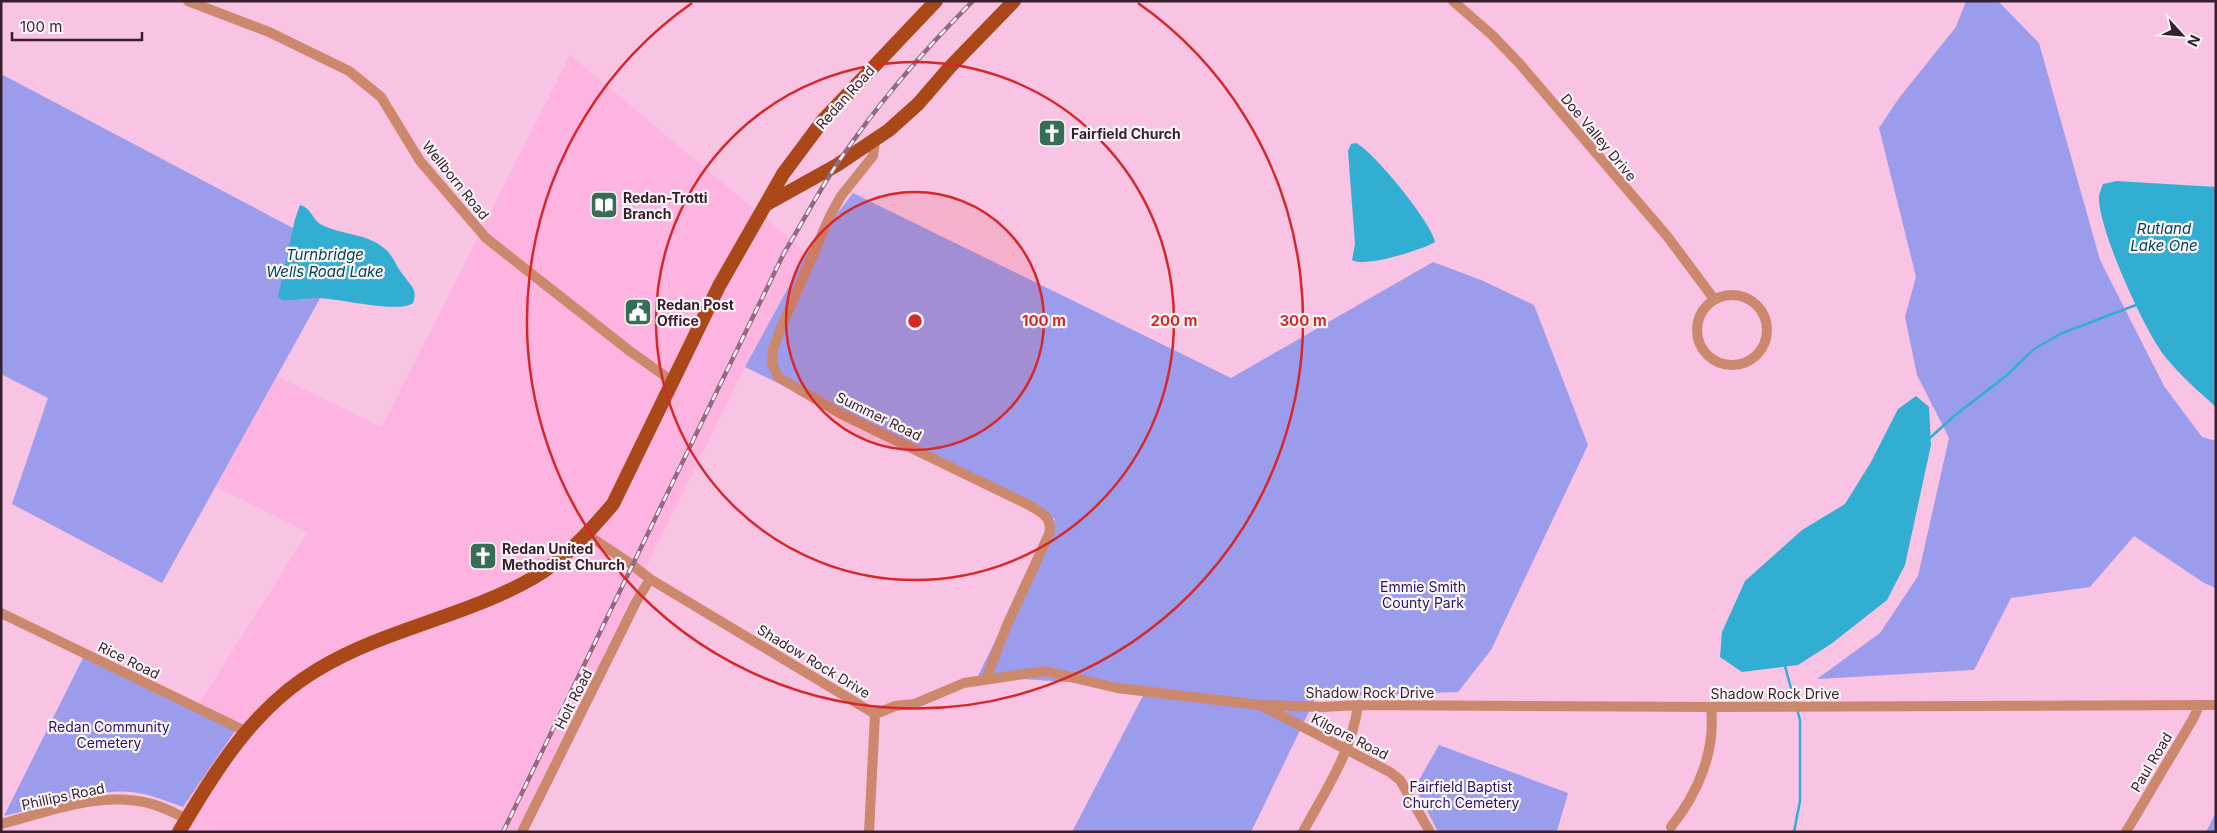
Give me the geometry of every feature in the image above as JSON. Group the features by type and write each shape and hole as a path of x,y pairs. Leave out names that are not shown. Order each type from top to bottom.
{"main road":[{"name":"Redan Road","path":"179,832 245,731 277,698 317,670 363,648 488,600 533,578 558,560 586,534 612,504 719,286 787,168 824,119 936,1"},
{"path":"767,204 875,141 918,104 950,67 1014,1"}],"street":[{"name":"Wellborn Road","path":"188,1 269,32 349,71 381,97 420,160 486,238 631,352 672,381"},
{"name":"Doe Valley Drive","path":"1453,1 1492,35 1519,63 1667,236 1714,299"},
{"name":"Summer Road","path":"875,141 873,156 841,196 830,216 780,330 773,349 772,363 778,377 812,399 1031,506 1049,519 1051,523 1049,534 1007,625 986,679"},
{"path":"1734,294 1755,302 1762,311 1767,322 1767,334 1764,345 1748,361 1726,364 1709,356 1702,346 1697,329 1699,317 1705,307 1714,299 1734,294"},
{"name":"Shadow Rock Drive","path":"586,534 650,579 875,714 895,706 914,704 964,683 1045,671 1117,688 1260,705 1323,707 2216,705"},
{"name":"Holt Road","path":"522,832 636,602 650,579"},
{"name":"Rice Road","path":"1,613 245,731"},
{"name":"Kilgore Road","path":"1260,705 1390,772 1400,780 1430,832"},
{"path":"1303,832 1347,750 1356,726 1358,706"},
{"name":"Paul Road","path":"2126,832 2199,706"},
{"path":"1670,827 1683,811 1699,781 1709,752 1713,727 1711,707"},
{"path":"869,832 875,714"},
{"name":"Phillips Road","path":"1,824 88,802 107,800 148,803 187,819"}],"shaded area":[{"path":"570,55 807,253 745,367 516,832 170,832 183,807 235,732 194,712 308,532 215,487 277,376 382,427"}],"green space":[{"path":"1966,1 1998,1 2039,43 2100,260 2164,386 2202,437 2216,441 2216,588 2204,583 2134,536 2090,587 2011,598 1974,670 1817,679 1880,633 1918,576 1949,438 1917,375 1905,317 1916,277 1879,128 1899,98 1956,27"},
{"path":"1,74 344,255 162,583 12,504 48,398 1,374"},
{"name":"Emmie Smith County Park","path":"853,193 1231,378 1433,262 1481,280 1534,305 1588,445 1491,650 1458,692 1316,697 1251,832 1072,832 1146,690 1095,684 978,676 1055,519 745,367 807,253"},
{"name":"Redan Community Cemetery","path":"83,658 235,731 183,807 145,794 117,792 85,795 4,816"},
{"name":"Fairfield Baptist Church Cemetery","path":"1439,745 1568,793 1557,831 1438,832 1415,787"},
{"path":"2216,812 2216,832 2206,832"}],"water":[{"path":"1356,143 1376,160 1401,189 1424,220 1435,242 1380,260 1358,262 1352,260 1355,244 1348,151 1351,144"},
{"name":"Rutland Lake One","path":"2117,181 2216,187 2216,407 2184,378 2167,359 2147,327 2124,279 2105,230 2100,210 2099,195 2103,184"},
{"name":"Turnbridge Wells Road Lake","path":"300,205 307,209 322,225 370,239 384,248 413,288 415,295 413,303 395,307 317,298 283,300 278,297 295,219"},
{"path":"1916,396 1929,407 1931,445 1905,565 1887,600 1831,644 1798,665 1742,672 1720,657 1722,632 1745,581 1802,530 1845,504 1871,462 1898,409"}],"waterway":[{"path":"1931,437 1953,417 2007,375 2034,349 2060,334 2136,305"},
{"path":"1785,666 1795,703"},
{"path":"1794,832 1800,801 1800,720 1797,709"}],"railway":[{"path":"503,832 784,253 830,175 852,142 918,59 973,1"}],"place":[{"name":"Fairfield Church","path":"1052,133"},
{"name":"Redan-Trotti Branch","path":"604,205"},
{"name":"Redan Post Office","path":"638,312"},
{"name":"Redan United Methodist Church","path":"483,556"}]}
